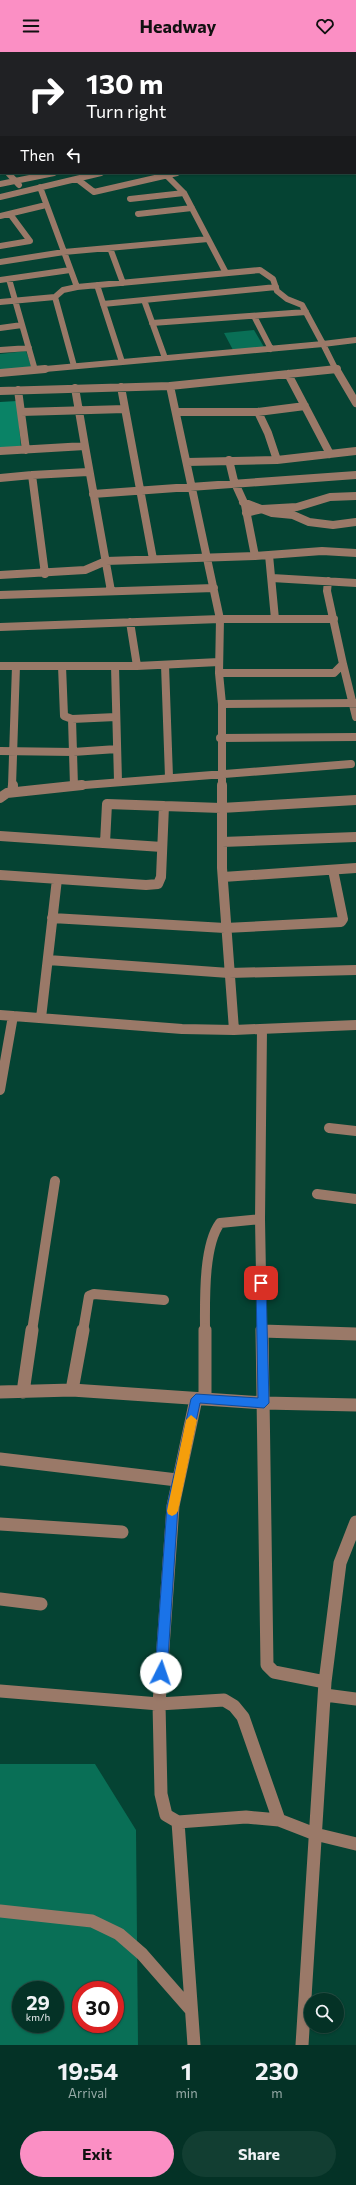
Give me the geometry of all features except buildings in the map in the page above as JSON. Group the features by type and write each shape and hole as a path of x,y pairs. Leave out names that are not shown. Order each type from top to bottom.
{"street":[{"path":"9,174 25,191"},
{"path":"0,184 49,174"},
{"path":"0,197 97,174"},
{"path":"77,179 94,192 173,174"},
{"path":"166,176 184,193 226,273"},
{"path":"40,188 77,287"},
{"path":"130,199 184,193"},
{"path":"0,216 46,205"},
{"path":"138,214 192,208"},
{"path":"0,246 30,241 10,214"},
{"path":"0,262 64,252 208,239"},
{"path":"110,248 122,282"},
{"path":"0,280 70,270"},
{"path":"0,302 55,297 63,290 77,287 260,270 273,279 278,291 287,299 302,305 323,344 325,351 356,403"},
{"path":"9,279 35,370"},
{"path":"97,285 122,362"},
{"path":"103,304 276,287"},
{"path":"55,297 74,366"},
{"path":"144,300 165,358"},
{"path":"152,323 306,312"},
{"path":"254,316 271,349"},
{"path":"0,328 22,325"},
{"path":"0,373 356,340"},
{"path":"0,350 28,348"},
{"path":"0,391 121,386 170,386 337,369"},
{"path":"288,374 330,454"},
{"path":"121,386 154,559"},
{"path":"170,386 220,619 218,673 222,704 220,738 223,877 225,928 234,1030"},
{"path":"75,388 88,472 111,592"},
{"path":"18,390 26,450"},
{"path":"176,412 258,412 305,406"},
{"path":"21,412 125,409"},
{"path":"258,412 268,433 277,460"},
{"path":"0,451 85,446"},
{"path":"187,462 277,460 356,451"},
{"path":"229,460 235,484 243,502 256,556"},
{"path":"0,478 88,472"},
{"path":"32,475 45,574"},
{"path":"93,494 356,475"},
{"path":"246,513 262,509 296,507 330,497 356,496"},
{"path":"243,502 272,513 293,515 310,522 333,525 356,522"},
{"path":"293,515 296,507"},
{"path":"0,574 45,574 85,570 106,561 256,556 322,551 356,553"},
{"path":"269,555 276,619"},
{"path":"272,578 356,583"},
{"path":"328,581 327,590 356,717"},
{"path":"0,595 214,588"},
{"path":"0,627 220,619 334,619"},
{"path":"130,622 137,666"},
{"path":"0,666 137,666 219,662"},
{"path":"218,673 334,673 343,664"},
{"path":"165,665 169,777"},
{"path":"12,792 15,751 16,666"},
{"path":"62,666 64,716 72,719 116,717"},
{"path":"115,666 118,781"},
{"path":"222,704 354,703"},
{"path":"72,719 74,786"},
{"path":"220,738 356,736"},
{"path":"0,751 73,752 117,748"},
{"path":"0,798 3,794 12,792 118,781 351,764"},
{"path":"105,843 107,804 221,808 356,800"},
{"path":"0,875 146,885 158,884 161,877 164,806"},
{"path":"0,836 162,847"},
{"path":"222,842 356,837"},
{"path":"223,877 356,868"},
{"path":"52,918 225,928 341,922 343,918 332,870"},
{"path":"41,1018 57,879"},
{"path":"48,960 229,973 356,970"},
{"path":"0,1015 182,1029 234,1030 356,1025"},
{"path":"0,1090 13,1016"},
{"path":"262,1029 260,1219 267,1665 274,1672 356,1699"},
{"path":"329,1128 356,1131"},
{"path":"23,1392 55,1181"},
{"path":"317,1194 356,1199"},
{"path":"260,1219 220,1223 215,1230 205,1279 200,1399 177,1480 173,1506 159,1704 161,1794 166,1815 178,1822 246,1817 279,1820 315,1834 356,1844"},
{"path":"72,1390 89,1296 94,1294 164,1300"},
{"path":"262,1331 356,1334"},
{"path":"0,1392 72,1390 264,1403 356,1405"},
{"path":"0,1459 177,1480"},
{"path":"302,2045 325,1689 340,1563 356,1522"},
{"path":"0,1524 122,1532"},
{"path":"0,1599 41,1604"},
{"path":"0,1691 159,1704 224,1700 234,1706 243,1717 279,1820"},
{"path":"178,1822 194,2045"},
{"path":"0,1911 92,1921 119,1934 142,1954 192,2010"}],"green space":[{"path":"254,330 264,347 233,350 224,333"},
{"path":"26,351 32,368 0,371 0,354"},
{"path":"17,401 21,448 0,448 0,402"},
{"path":"0,1764 95,1764 136,1830 138,2045 0,2045"}],"slow traffic":[{"path":"172,1511 177,1480 191,1420"}],"route":[{"path":"161,1673 173,1506 177,1480 196,1399 264,1403 261,1283"}]}
